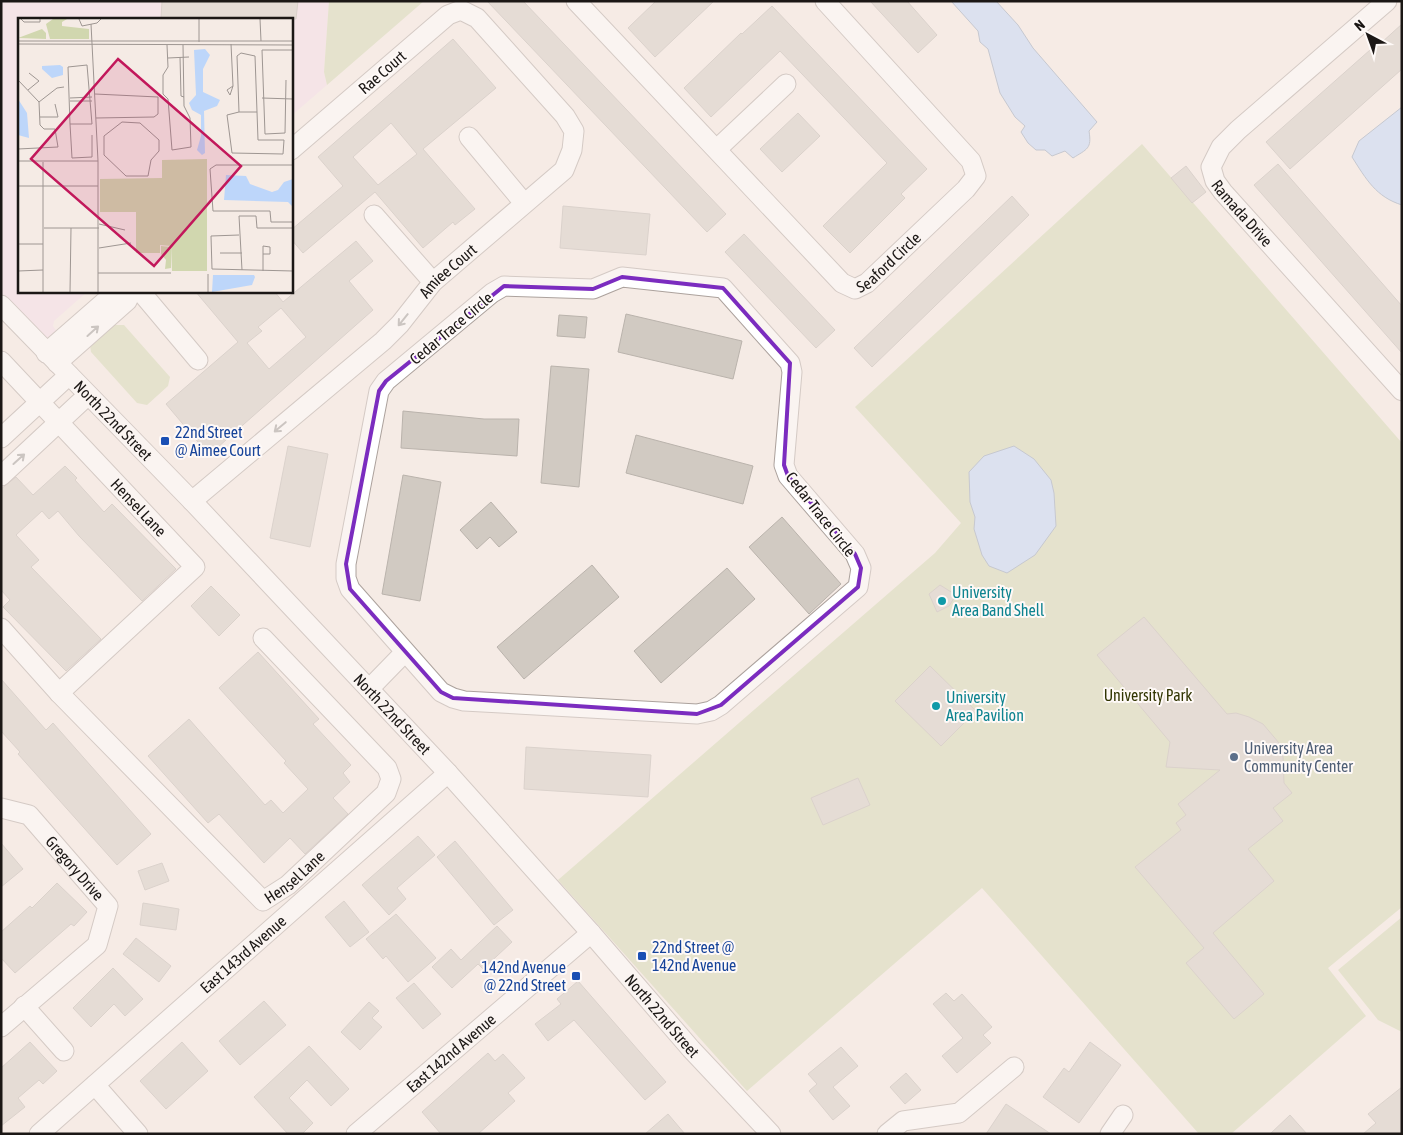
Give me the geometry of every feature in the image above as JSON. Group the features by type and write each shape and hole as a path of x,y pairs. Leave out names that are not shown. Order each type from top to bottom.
{"street":[{"name":"Seaford Circle","path":"576,1 842,283 855,289 867,283 966,188 976,176 971,161 825,1"},
{"name":"Ramada Drive","path":"1388,1 1238,130 1221,147 1211,167 1215,181 1224,192 1402,391"},
{"name":"Rae Court","path":"292,149 448,15 461,10 477,18"},
{"name":"Amiee Court","path":"192,500 383,342 400,324 433,282 564,170 572,150 574,131 565,116 477,18"},
{"path":"717,149 786,84"},
{"path":"469,137 524,204"},
{"path":"374,215 433,282"},
{"name":"Cedar Trace Circle","path":"622,278 723,288 790,363 792,372 784,465 788,476 855,554 861,568 858,587 721,705 711,711 697,714 464,701 441,692 405,652 350,590 346,578 346,564 379,391 386,381 492,293 504,286 593,289 622,278"},
{"path":"1,438 40,401 57,364 116,292"},
{"path":"57,364 127,301 132,292"},
{"path":"141,292 198,360"},
{"name":"North 22nd Street","path":"1,305 192,500 448,773 591,933 691,1049 770,1134"},
{"name":"Hensel Lane","path":"1,361 196,567 59,693"},
{"path":"1,476 88,395"},
{"name":"Hensel Lane","path":"1,628 59,693 263,901 288,885 386,793 391,779 387,768 263,638"},
{"path":"369,688 405,652"},
{"name":"East 143rd Avenue","path":"39,1134 448,773"},
{"name":"Gregory Drive","path":"1,808 29,815 108,906 97,945 1,1026"},
{"path":"263,901 282,921"},
{"name":"East 142nd Avenue","path":"356,1134 591,933"},
{"path":"24,1006 64,1051"},
{"path":"887,1134 904,1121 959,1113 1014,1067"},
{"path":"95,1086 138,1134"},
{"path":"1110,1134 1123,1115"}],"highlighted area":[{"path":"622,277 723,288 790,363 784,465 788,476 855,554 861,568 858,587 721,705 697,714 453,698 441,692 350,589 346,564 379,391 386,381 504,286 593,289"}],"shaded area":[{"path":"1,1 329,1 324,72 327,85 292,115 292,18 18,18 18,292 87,292 54,321 53,326 60,336 51,346 1,293"}],"green space":[{"path":"329,1 424,1 327,85 324,72"},
{"name":"University Park","path":"1142,144 1402,443 1402,907 1328,968 1366,1016 1231,1134 1199,1134 982,888 747,1091 558,880 935,553 961,523 855,407"},
{"path":"113,325 124,325 170,377 168,386 147,405 137,403 91,352 90,345"},
{"path":"1402,917 1402,1032 1378,1020 1338,970"}],"water":[{"path":"951,1 996,1 1018,25 1033,48 1097,122 1089,131 1090,142 1085,150 1073,158 1065,151 1052,156 1045,150 1036,150 1028,143 1021,132 1025,126 1015,117 1000,93 988,49 980,42 978,31"},
{"path":"1402,107 1402,205 1393,202 1378,192 1367,180 1352,157 1359,141"},
{"path":"1014,446 1034,459 1051,480 1054,493 1056,526 1035,555 1007,573 989,566 982,555 974,529 975,517 970,502 969,472 984,456"}],"building":[{"path":"162,1 298,1 296,19 161,18"},
{"path":"487,1 523,1 726,214 707,232"},
{"path":"656,1 714,1 655,57 628,28"},
{"path":"870,1 907,1 937,35 918,53"},
{"path":"772,6 927,169 901,194 905,198 850,253 823,226 887,163 780,51 711,117 684,88"},
{"path":"1402,24 1402,69 1290,169 1266,142"},
{"path":"453,39 496,88 423,149 475,209 455,225 453,222 423,248 375,192 303,253 292,240 292,229 343,186 318,157","holes":["391,123 417,154 378,185 353,157"]},
{"path":"798,113 820,136 782,172 760,149"},
{"path":"1278,164 1402,306 1402,353 1254,185"},
{"path":"1186,166 1206,192 1192,203 1171,178"},
{"path":"1012,196 1029,215 872,367 854,348"},
{"path":"563,206 650,214 646,255 560,248"},
{"path":"744,234 835,330 816,348 725,252"},
{"path":"356,241 373,261 349,281 373,310 209,455 166,404 238,342 196,292 275,292 283,302","holes":["281,308 306,337 269,369 247,343 262,331 258,327"]},
{"path":"626,314 742,341 733,379 618,352"},
{"path":"559,315 587,317 585,338 557,336"},
{"path":"551,366 589,369 579,487 541,483"},
{"path":"403,411 484,419 519,419 517,456 401,448"},
{"path":"636,435 753,466 743,504 626,473"},
{"path":"288,446 328,454 310,547 270,538"},
{"path":"65,466 104,512 112,504 176,569 142,601 79,536 58,511 49,519 42,511 16,535 39,560 31,567 101,639 66,671 3,607 10,600 1,590 1,489 16,477 33,495"},
{"path":"403,475 441,482 420,601 382,594"},
{"path":"491,502 517,532 499,547 490,537 477,549 460,530"},
{"path":"782,517 841,584 809,614 749,547"},
{"path":"592,565 619,597 524,679 497,647"},
{"path":"727,568 755,599 661,683 634,651"},
{"name":"University Area Band Shell","path":"940,585 956,595 949,606 937,612 929,594"},
{"path":"211,586 240,615 219,636 191,606"},
{"path":"1144,617 1227,714 1236,713 1263,724 1279,743 1283,757 1284,783 1292,793 1273,808 1283,821 1248,849 1274,881 1213,933 1264,994 1234,1019 1186,963 1204,948 1135,867 1181,830 1176,823 1186,815 1178,804 1220,770 1166,767 1170,742 1097,655"},
{"path":"258,652 319,719 313,724 351,765 343,773 350,782 333,798 348,814 305,854 290,838 264,863 219,814 208,823 148,756 189,719 265,805 271,800 283,813 308,789 284,763 286,761 219,688"},
{"name":"University Area Pavilion","path":"930,666 976,711 941,746 895,701"},
{"path":"1,679 46,730 53,723 151,834 117,865 18,754 20,752 1,731"},
{"path":"526,747 651,755 648,797 524,789"},
{"path":"858,778 870,805 823,825 811,798"},
{"path":"418,836 435,855 397,888 406,899 389,915 362,885"},
{"path":"455,841 513,910 494,925 437,857"},
{"path":"1,843 23,869 1,887"},
{"path":"162,863 169,881 145,890 138,871"},
{"path":"57,883 87,912 74,926 71,924 15,973 1,958 1,932 30,906 32,908"},
{"path":"344,901 369,932 350,947 325,917"},
{"path":"143,903 179,909 176,930 140,925"},
{"path":"396,914 436,958 408,982 386,956 383,959 366,939"},
{"path":"497,926 512,942 483,969 478,964 452,988 432,967 451,949 461,960"},
{"path":"136,938 171,966 159,982 123,954"},
{"path":"113,968 143,999 125,1016 114,1004 91,1027 73,1008"},
{"path":"578,981 666,1082 645,1100 574,1020 548,1041 535,1024 561,1004 557,999"},
{"path":"414,983 441,1014 423,1029 396,998"},
{"path":"946,993 954,1001 962,994 992,1027 983,1035 991,1043 957,1073 942,1056 963,1038 933,1004"},
{"path":"264,1001 286,1025 240,1065 219,1041"},
{"path":"369,1002 379,1011 372,1018 382,1027 360,1050 341,1032"},
{"path":"30,1042 57,1071 43,1084 39,1080 18,1098 25,1107 1,1126 1,1068"},
{"path":"182,1042 208,1071 166,1109 140,1081"},
{"path":"1090,1042 1121,1065 1079,1123 1043,1097 1064,1068 1069,1072"},
{"path":"309,1046 349,1089 331,1106 307,1080 289,1098 313,1123 302,1134 288,1134 254,1097"},
{"path":"841,1047 858,1066 833,1087 850,1106 833,1120 809,1091 817,1084 808,1074"},
{"path":"488,1053 495,1061 503,1054 525,1078 508,1093 515,1101 478,1134 441,1134 422,1112"},
{"path":"906,1073 921,1090 905,1104 890,1087"},
{"path":"1402,1087 1402,1134 1363,1134 1376,1123 1368,1114"},
{"path":"1006,1104 1051,1134 986,1134"},
{"path":"668,1114 685,1134 645,1134"},
{"path":"1290,1115 1307,1134 1270,1134"}],"place":[{"name":"22nd Street @ Aimee Court","path":"165,441"},
{"name":"University Area Band Shell","path":"942,601"},
{"name":"University Area Pavilion","path":"936,706"},
{"name":"University Area Community Center","path":"1234,757"},
{"name":"22nd Street @ 142nd Avenue","path":"642,956"},
{"name":"142nd Avenue @ 22nd Street","path":"576,976"}]}
